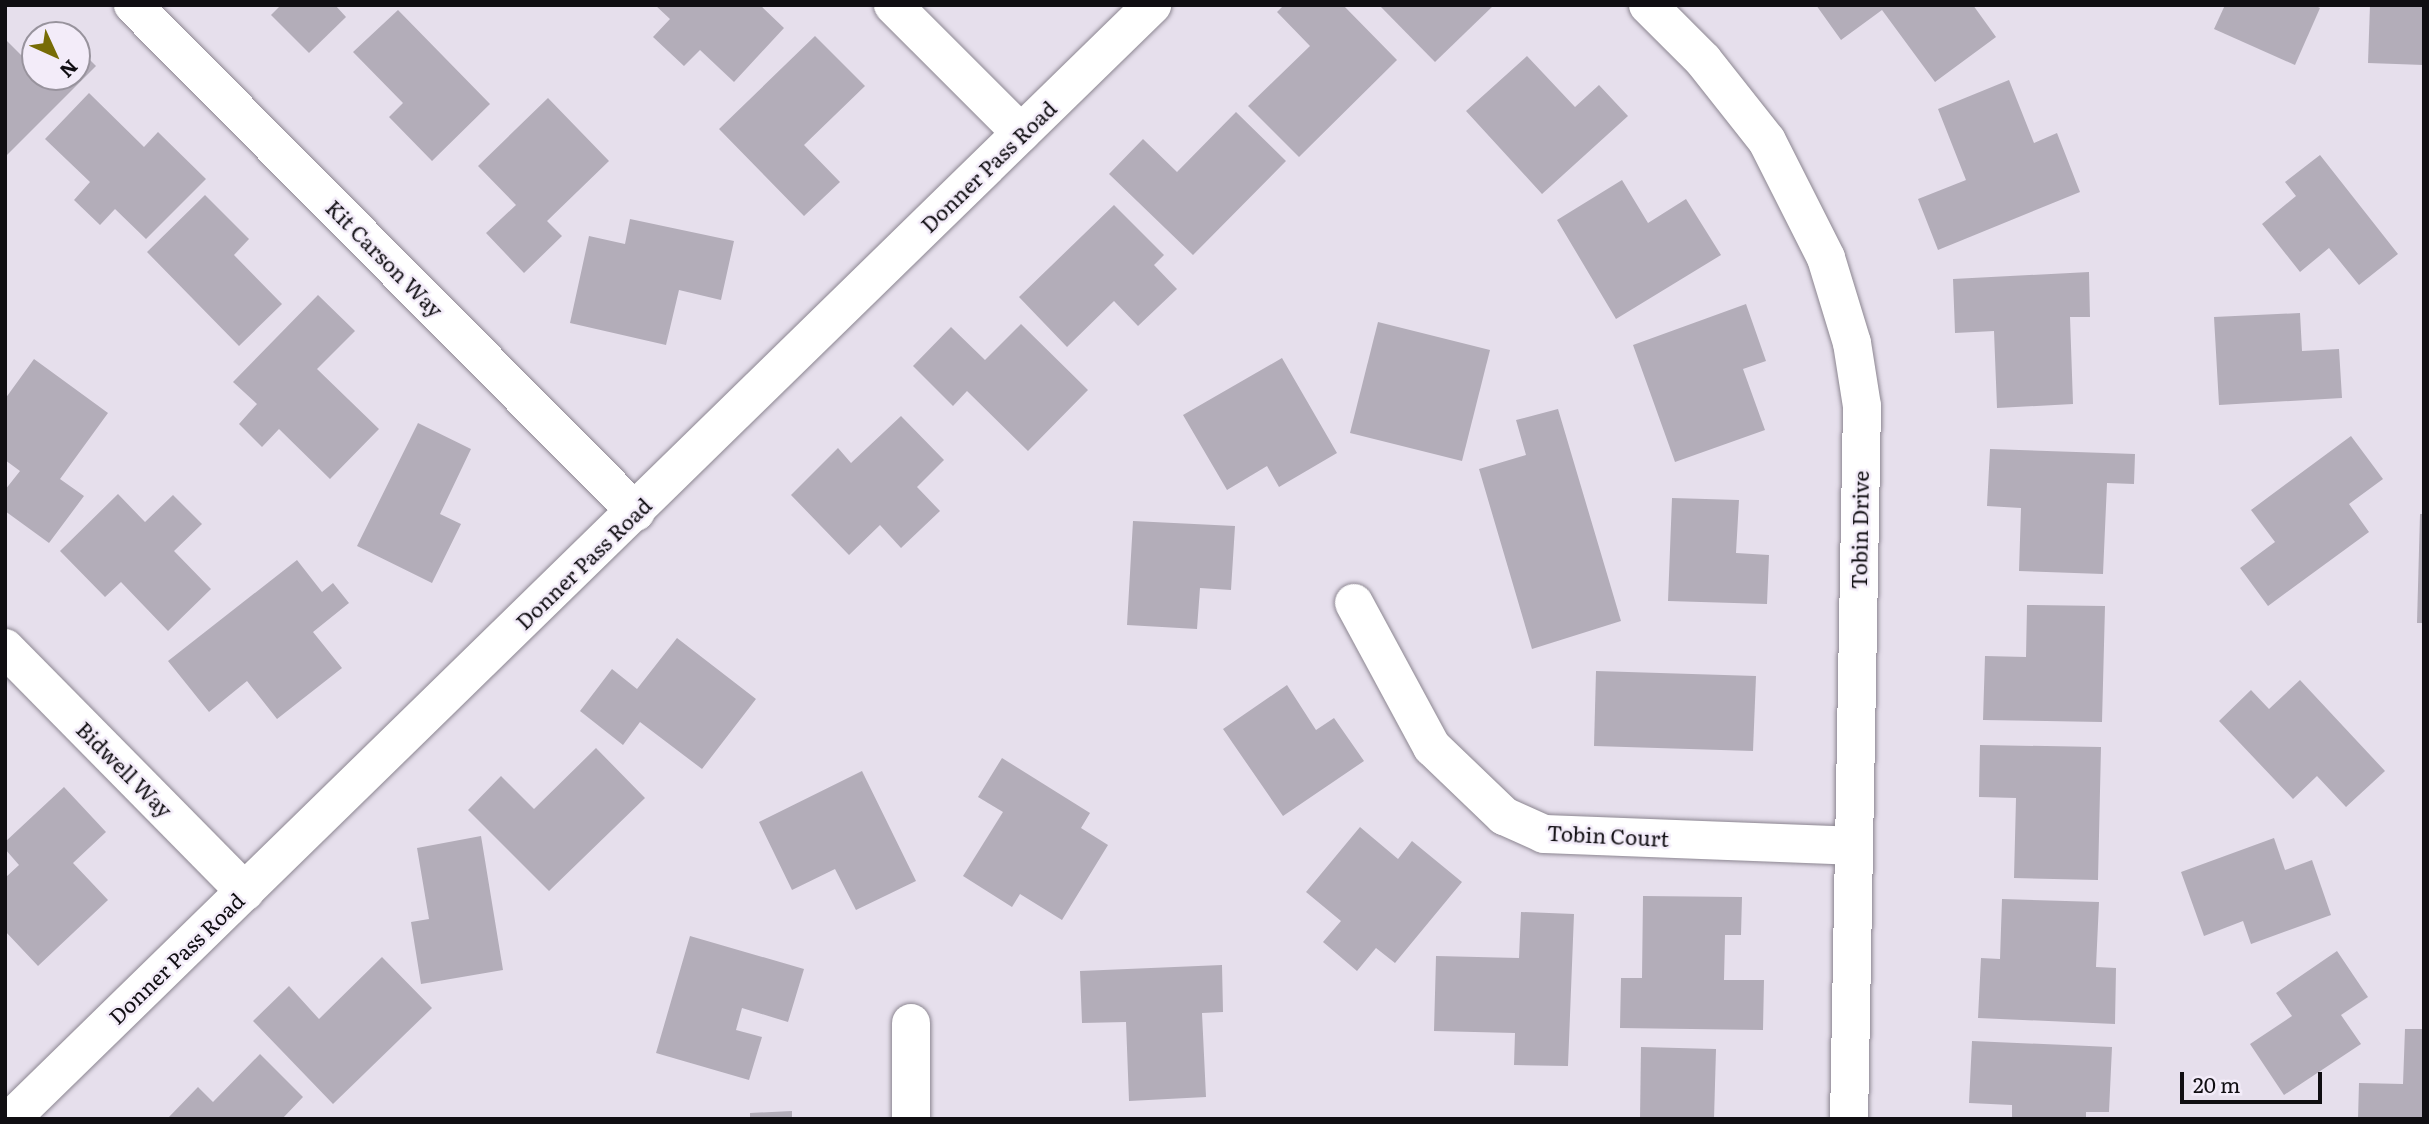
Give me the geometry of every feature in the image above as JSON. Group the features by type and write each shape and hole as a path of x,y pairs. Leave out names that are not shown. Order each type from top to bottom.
{"street":[{"name":"Kit Carson Way","path":"133,5 636,512"},
{"path":"893,5 1021,134"},
{"name":"Donner Pass Road","path":"11,1119 636,512 1152,5"},
{"name":"Tobin Drive","path":"1648,5 1703,60 1767,141 1826,258 1852,343 1862,406 1849,1119"},
{"name":"Tobin Court","path":"1354,603 1432,747 1504,816 1544,834 1853,846"},
{"name":"Bidwell Way","path":"5,648 245,891"},
{"path":"911,1023 911,1119"}],"building":[{"path":"281,5 335,5 346,17 309,53 271,15"},
{"path":"655,5 760,5 784,28 734,82 700,50 684,66 653,37 670,19"},
{"path":"1284,5 1343,5 1397,60 1299,157 1248,106 1310,46 1277,12"},
{"path":"1379,5 1494,5 1435,62"},
{"path":"1816,5 1973,5 1996,37 1935,82 1882,10 1841,40"},
{"path":"2225,5 2314,5 2320,8 2295,65 2214,29"},
{"path":"2370,5 2424,5 2424,65 2368,63"},
{"path":"398,10 490,104 432,161 389,117 403,103 353,52"},
{"path":"815,36 865,86 804,145 840,182 804,216 719,129"},
{"path":"5,39 21,55 21,91 71,91 5,157"},
{"path":"1527,56 1575,107 1599,85 1628,116 1542,194 1466,111"},
{"path":"2009,80 2034,143 2057,133 2080,192 1938,250 1918,199 1966,180 1938,109"},
{"path":"89,93 144,147 158,132 206,179 146,239 115,209 100,225 74,200 90,182 45,139"},
{"path":"548,98 609,161 547,221 562,236 524,273 486,233 516,205 478,166"},
{"path":"1236,112 1286,161 1193,255 1109,174 1143,139 1177,172"},
{"path":"2320,155 2398,254 2359,285 2329,248 2300,272 2262,224 2296,196 2285,182"},
{"path":"1622,180 1648,223 1686,199 1721,255 1616,319 1557,220"},
{"path":"205,195 249,239 234,255 282,304 239,346 147,252"},
{"path":"1114,205 1164,255 1154,265 1177,289 1138,326 1114,301 1067,347 1019,297"},
{"path":"630,219 734,241 721,300 679,290 666,345 570,323 589,236 625,244"},
{"path":"2089,272 2090,317 2070,317 2073,404 1997,408 1994,331 1955,333 1953,279"},
{"path":"318,295 355,331 317,369 379,429 330,479 279,429 262,447 239,424 257,404 233,382"},
{"path":"1746,304 1766,361 1743,369 1765,430 1675,462 1633,345"},
{"path":"2300,313 2302,351 2339,349 2342,398 2219,405 2214,317"},
{"path":"1378,322 1490,350 1462,461 1350,433"},
{"path":"1021,324 1088,390 1028,451 967,391 953,406 913,366 951,327 985,360"},
{"path":"1282,358 1337,453 1279,487 1267,466 1227,490 1183,415"},
{"path":"34,359 108,413 60,479 84,496 49,543 5,511 5,490 20,471 5,460 5,399"},
{"path":"1558,409 1621,621 1532,649 1479,469 1526,455 1516,420"},
{"path":"901,416 944,460 917,487 940,511 901,548 880,525 849,555 791,495 838,448 851,463"},
{"path":"418,423 471,449 440,514 461,524 432,583 357,546"},
{"path":"2351,436 2383,479 2349,504 2369,532 2268,606 2240,568 2275,542 2251,510"},
{"path":"1990,449 2135,454 2134,484 2107,483 2103,574 2019,571 2021,508 1987,506"},
{"path":"118,494 145,522 173,495 202,524 174,551 211,589 168,631 121,582 105,597 60,551"},
{"path":"1672,498 1739,500 1736,553 1769,555 1767,604 1668,601"},
{"path":"2420,514 2424,514 2424,623 2417,623"},
{"path":"1133,521 1235,526 1231,590 1200,588 1197,629 1127,625"},
{"path":"297,560 322,592 333,583 349,603 313,632 342,668 277,719 247,681 209,712 168,661"},
{"path":"2027,605 2105,606 2102,722 1983,720 1985,656 2026,657"},
{"path":"677,638 756,699 702,769 640,722 623,745 580,711 612,669 637,689"},
{"path":"1596,671 1756,676 1753,751 1594,746"},
{"path":"2300,680 2385,771 2346,807 2317,776 2293,799 2219,721 2251,690 2269,709"},
{"path":"1287,685 1316,730 1334,718 1364,761 1283,816 1223,729"},
{"path":"1980,745 2101,747 2098,880 2014,878 2016,798 1979,797"},
{"path":"596,748 645,798 549,891 468,810 501,776 534,809"},
{"path":"1002,758 1090,813 1081,828 1108,845 1062,920 1020,894 1012,907 963,876 1003,812 978,797"},
{"path":"862,771 916,881 856,910 835,869 792,890 759,822"},
{"path":"64,787 106,832 73,863 108,900 38,966 5,931 5,878 19,865 5,849 5,842"},
{"path":"1360,827 1398,859 1412,841 1462,882 1395,963 1376,948 1357,971 1323,942 1341,921 1306,892"},
{"path":"481,836 503,970 421,984 411,922 429,919 417,848"},
{"path":"2274,838 2285,870 2312,860 2331,915 2251,944 2243,921 2204,936 2181,872"},
{"path":"1643,896 1742,897 1741,935 1725,935 1724,980 1764,980 1763,1030 1620,1028 1621,978 1642,978"},
{"path":"2002,899 2099,902 2096,967 2116,968 2115,1024 1978,1018 1981,958 2000,959"},
{"path":"1521,912 1574,914 1568,1066 1514,1065 1515,1033 1434,1031 1436,956 1519,958"},
{"path":"690,936 804,969 788,1022 742,1008 736,1030 762,1037 749,1080 656,1053"},
{"path":"2337,951 2368,997 2341,1015 2361,1044 2284,1095 2250,1044 2292,1016 2276,993"},
{"path":"382,957 432,1008 333,1104 253,1021 289,986 319,1019"},
{"path":"1222,965 1223,1012 1202,1013 1206,1097 1129,1101 1126,1022 1082,1023 1080,971"},
{"path":"2405,1029 2424,1029 2424,1117 2358,1119 2359,1083 2403,1084"},
{"path":"1972,1041 2112,1047 2109,1112 2086,1112 2086,1119 2012,1119 2012,1105 1969,1103"},
{"path":"1641,1047 1716,1049 1714,1119 1640,1119"},
{"path":"260,1054 303,1097 282,1119 167,1119 198,1087 213,1102"},
{"path":"792,1111 792,1119 750,1119 750,1113"}]}
